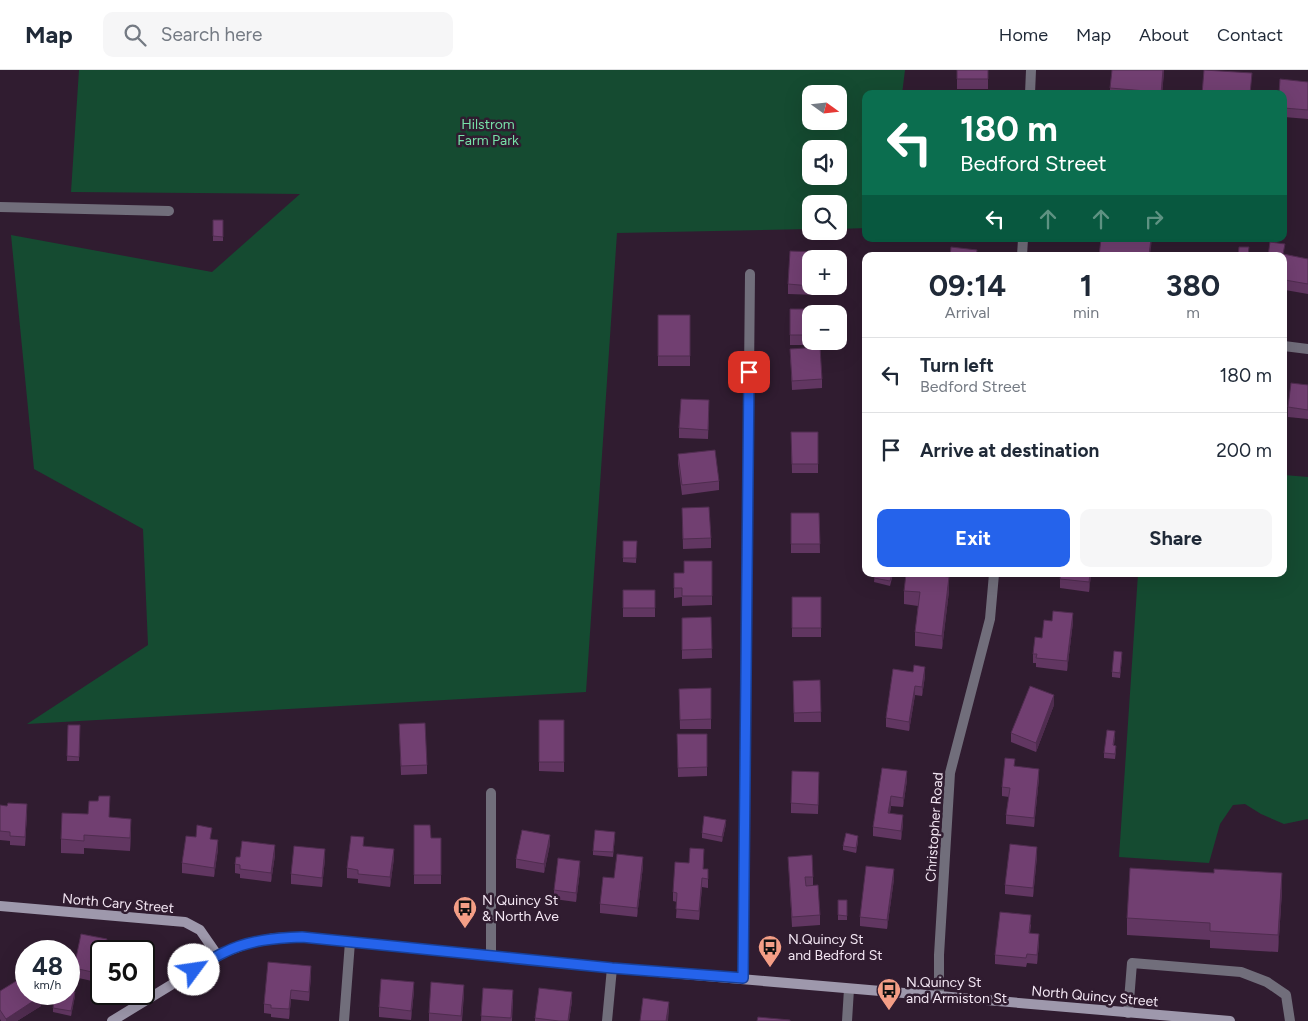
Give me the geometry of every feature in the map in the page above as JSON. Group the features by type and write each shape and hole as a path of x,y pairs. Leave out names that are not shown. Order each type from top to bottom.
{"main road":[{"name":"North Cary Street","path":"0,906 185,922 200,930 218,956"},
{"name":"North Quincy Street","path":"112,1021 218,956 249,943 276,938 302,937 612,968 1128,1012 1144,1017 1230,1021"}],"street":[{"path":"1030,90 1031,70"},
{"path":"0,207 169,211"},
{"path":"743,978 750,274"},
{"path":"1287,346 1308,348"},
{"name":"Christopher Road","path":"939,997 939,955 950,773 990,620 994,577"},
{"path":"490,793 491,956"},
{"path":"344,1021 350,942"},
{"path":"1128,1012 1132,963 1241,972 1267,982 1286,995 1290,1021"},
{"path":"607,1021 612,968"},
{"path":"847,1021 849,988"}],"green space":[{"name":"Hilstrom Farm Park","path":"79,70 905,70 902,90 862,90 862,228 847,229 847,195 802,195 802,229 617,233 586,692 27,724 148,645 143,529 34,469 11,235 212,272 300,194 71,192"},
{"path":"1287,475 1308,477 1308,819 1284,824 1261,814 1245,804 1233,805 1220,824 1209,863 1119,857 1138,577 1287,577"}],"building":[{"path":"957,70 988,70 988,79 957,79"},
{"path":"1112,70 1163,70 1161,90 1110,88"},
{"path":"1204,70 1252,73 1250,90 1202,90"},
{"path":"1280,79 1308,82 1308,110 1287,108 1287,90 1279,90"},
{"path":"213,220 223,220 223,237 213,236"},
{"path":"1101,242 1151,242 1149,252 1099,252"},
{"path":"1270,242 1285,244 1283,252 1269,252"},
{"path":"951,247 977,250 977,252 950,252"},
{"path":"1239,247 1249,247 1248,252 1238,252"},
{"path":"790,251 802,251 802,285 788,284"},
{"path":"1287,255 1308,259 1308,284 1287,280"},
{"path":"790,309 802,309 802,335 790,335"},
{"path":"658,315 690,315 690,356 658,356"},
{"path":"790,349 820,350 822,379 792,381"},
{"path":"1291,383 1308,385 1308,410 1288,407"},
{"path":"681,399 709,400 708,430 679,428"},
{"path":"791,432 818,432 818,464 792,464"},
{"path":"715,450 719,481 682,485 678,454"},
{"path":"709,507 711,538 683,539 682,508"},
{"path":"791,513 819,513 820,544 791,544"},
{"path":"623,541 637,541 636,558 623,558"},
{"path":"684,561 712,561 712,596 682,596 682,588 674,588 674,573 684,573"},
{"path":"874,577 891,577 890,581"},
{"path":"906,577 949,577 942,636 915,632 920,592 904,591"},
{"path":"1060,577 1090,577 1089,582 1060,579"},
{"path":"623,590 655,590 655,608 623,608"},
{"path":"792,597 821,597 821,628 792,628"},
{"path":"1053,611 1073,613 1067,661 1036,658 1037,654 1033,654 1035,637 1042,638 1044,620 1052,621"},
{"path":"711,617 712,649 682,650 682,618"},
{"path":"1114,651 1122,652 1120,673 1112,672"},
{"path":"914,665 925,667 922,687 915,686 909,722 886,718 893,669 913,672"},
{"path":"820,680 821,712 794,713 793,681"},
{"path":"1030,686 1054,695 1036,743 1011,733"},
{"path":"711,688 711,719 680,720 679,689"},
{"path":"539,720 564,720 564,762 539,762"},
{"path":"425,723 427,765 401,766 399,724"},
{"path":"68,725 80,725 79,757 67,756"},
{"path":"1107,730 1115,731 1113,745 1116,746 1115,754 1104,753"},
{"path":"677,734 707,734 707,767 678,768"},
{"path":"1005,758 1015,759 1014,766 1039,769 1034,818 1006,815 1010,788 1002,787"},
{"path":"882,768 907,771 903,798 891,796 888,813 903,815 901,831 873,827"},
{"path":"792,771 819,772 818,805 791,803"},
{"path":"99,796 110,796 109,817 131,819 130,838 84,835 84,841 61,839 62,813 88,814 89,801 98,801"},
{"path":"8,803 27,804 25,837 10,836 10,832 0,831 0,805 7,806"},
{"path":"704,816 726,820 722,837 702,833"},
{"path":"197,825 212,828 210,839 218,840 214,868 182,863 186,836 196,837"},
{"path":"414,825 430,825 431,838 441,838 441,875 414,875"},
{"path":"522,830 550,835 544,864 516,859"},
{"path":"595,830 615,832 613,852 593,851"},
{"path":"846,833 858,836 856,848 843,846"},
{"path":"351,836 364,837 363,846 394,849 390,877 358,874 358,870 347,868"},
{"path":"242,841 275,845 271,873 240,869 240,865 235,864 236,857 240,857"},
{"path":"1010,844 1037,847 1033,888 1005,885"},
{"path":"294,846 325,849 322,878 291,874"},
{"path":"690,848 704,849 703,869 708,869 708,879 702,878 699,911 676,909 677,893 673,892 675,862 689,863"},
{"path":"617,854 643,857 637,908 600,904 603,877 614,878"},
{"path":"812,855 813,877 805,877 806,886 818,885 820,915 792,917 788,857"},
{"path":"558,858 580,861 576,893 554,890"},
{"path":"866,866 894,869 887,920 860,917"},
{"path":"1130,868 1214,873 1214,869 1282,873 1278,935 1210,931 1210,923 1127,918"},
{"path":"838,900 847,900 847,916 838,915"},
{"path":"1000,912 1031,915 1029,933 1039,934 1037,955 1027,954 1026,958 995,955"},
{"path":"81,934 107,939 90,940 90,972 80,969"},
{"path":"268,962 311,966 309,992 291,990 289,1009 271,1008 271,1005 264,1004"},
{"path":"381,979 414,982 411,1011 379,1007"},
{"path":"15,982 15,1005 27,1005 6,1019 0,1010 0,991"},
{"path":"431,982 464,985 461,1016 429,1013"},
{"path":"483,988 513,990 511,1018 481,1016"},
{"path":"539,988 572,992 568,1021 535,1018"},
{"path":"643,998 669,1002 666,1021 640,1021"},
{"path":"53,1005 72,1005 71,1011 53,1008"},
{"path":"758,1017 790,1020 790,1021 757,1021"}],"place":[{"name":"N Quincy St & North Ave","path":"465,929"},
{"name":"N.Quincy St and Bedford St","path":"770,968"},
{"name":"N.Quincy St and Armiston St","path":"889,1011"}],"route":[{"path":"194,970 225,952 249,943 276,938 302,937 612,968 743,978 749,372"}]}
